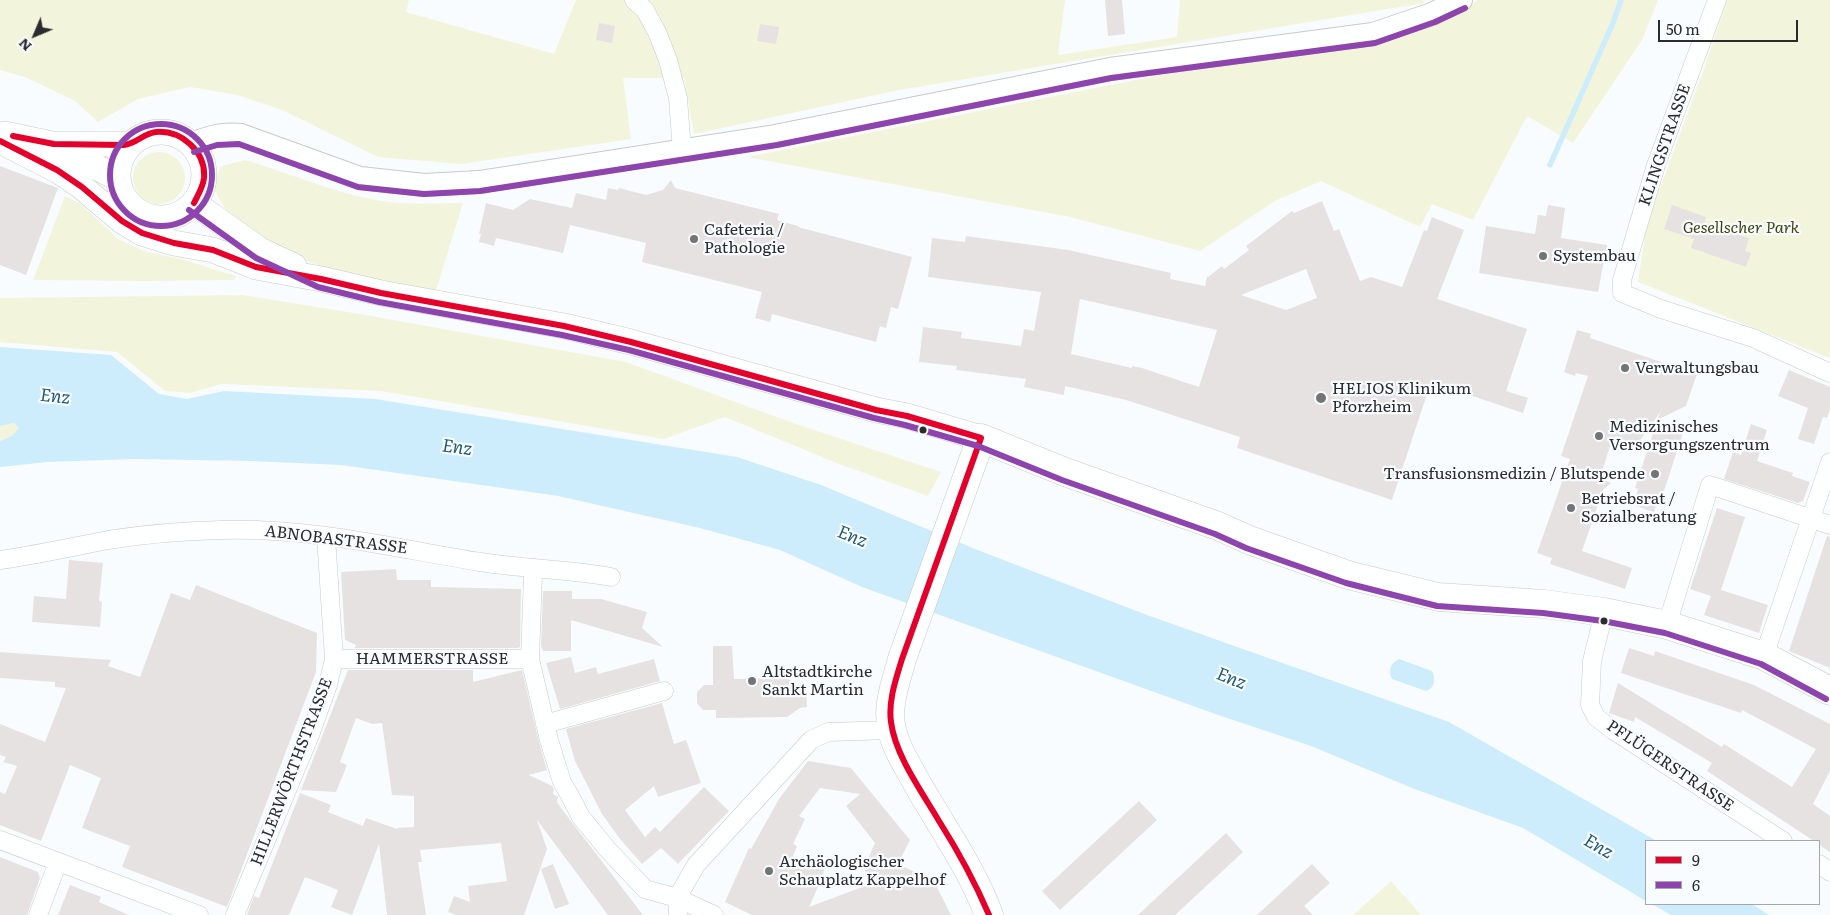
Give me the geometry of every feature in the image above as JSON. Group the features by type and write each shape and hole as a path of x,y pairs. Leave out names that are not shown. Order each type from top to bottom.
{"main road":[{"path":"154,132 167,132 180,136 191,144 200,157 204,173 202,189 194,203 180,214 164,218 147,216 132,207 122,194 118,178 120,160 130,144 141,136 154,132"},
{"path":"0,134 52,144 130,144"},
{"path":"0,141 57,170 82,187 122,221 142,233 213,250 256,268 564,326 631,342 867,408 907,416 981,438 1065,472 1218,526 1249,540 1348,575 1438,596 1508,600 1604,612 1667,625 1764,656 1830,691"},
{"path":"52,144 118,178"},
{"path":"194,203 260,250 321,279"},
{"path":"981,438 903,657 891,701 892,730 902,756 957,851 989,915"}],"street":[{"path":"634,0 645,10 657,32 668,60 678,98 682,151"},
{"path":"191,144 224,134 241,134 360,178 424,185 479,182 775,136 1110,69 1373,34 1432,14 1461,0"},
{"name":"KLINGSTRASSE","path":"1717,0 1656,166 1622,280 1622,293 1661,309 1753,338 1830,373"},
{"path":"1764,656 1830,462"},
{"path":"1667,625 1710,486 1830,525"},
{"name":"ABNOBASTRASSE","path":"0,560 127,537 209,530 272,531 326,536 479,562 581,572 611,578"},
{"name":"HILLERWÖRTHSTRASSE","path":"235,915 310,735 328,685 334,659 326,536"},
{"path":"536,568 533,574 530,659 545,724 562,782 581,817 608,850 645,889 678,907 714,915"},
{"name":"PFLÜGERSTRASSE","path":"1604,612 1592,661 1590,705 1596,717 1621,736 1781,840"},
{"name":"HAMMERSTRASSE","path":"334,659 530,659"},
{"path":"545,724 664,691"},
{"path":"678,907 696,865 811,740 828,732 892,730"},
{"path":"0,840 199,915"},
{"path":"38,915 58,862"}],"green space":[{"path":"0,0 409,0 406,12 554,54 576,0 1065,0 1058,55 1177,37 1180,0 1423,0 1424,3 899,90 694,134 684,78 623,78 631,139 461,164 378,157 282,110 237,95 190,87 138,99 98,122 75,101 25,77 0,70"},
{"path":"1477,0 1658,0 1642,40 1573,143 1527,116 1473,220 1432,204 1420,227 1321,181 1275,201 1200,251 1070,217 747,157 1171,73 1378,44 1467,9"},
{"name":"Gesellscher Park","path":"1727,0 1830,0 1830,358 1638,282 1647,223 1704,69"},
{"path":"154,152 164,152 173,156 181,164 185,178 181,192 173,200 164,204 154,204 145,200 137,192 133,183 133,173 137,164 145,156"},
{"path":"245,160 335,190 371,199 408,203 463,203 434,297 326,268 272,246 250,232 231,216 211,183 222,166"},
{"path":"65,196 81,204 118,239 146,252 178,258 236,276 234,280 33,280"},
{"path":"243,295 626,362 793,423 941,472 928,496 839,464 725,417 664,439 381,391 222,384 190,393 165,391 117,352 0,342 0,298"},
{"path":"14,423 19,428 17,431 11,437 0,441 0,426"},
{"path":"1391,881 1421,915 1353,915"}],"water":[{"name":"Enz","path":"0,347 111,355 159,394 187,399 224,391 375,399 737,457 821,485 980,551 1147,615 1449,722 1655,840 1645,840 1645,900 1523,828 1412,788 1311,746 1221,716 862,587 780,550 700,528 558,496 341,465 134,459 48,462 0,467 0,441 12,436 19,428 14,423 0,426"},
{"path":"1399,659 1432,671 1434,680 1431,688 1426,691 1392,679 1391,668"},
{"path":"1654,905 1754,905 1769,915 1671,915"}],"building":[{"path":"1105,0 1122,0 1125,34 1108,36"},
{"path":"599,23 615,26 612,43 596,40"},
{"path":"760,24 779,27 776,44 757,41"},
{"path":"0,166 58,188 26,275 0,265"},
{"path":"671,180 675,188 779,214 777,220 798,227 912,257 898,309 891,307 886,328 880,326 876,342 772,314 770,322 755,318 762,292 642,262 646,243 570,225 563,253 496,238 494,246 479,242 486,203 513,210 530,199 572,208 576,193 606,200 608,188 618,190 619,188 646,195 663,190"},
{"path":"1322,201 1334,231 1339,229 1360,281 1371,277 1402,287 1424,230 1427,231 1432,217 1464,230 1437,299 1527,329 1506,391 1528,398 1523,413 1431,382 1392,500 1237,448 1240,437 1126,400 1065,386 1064,395 1024,387 1026,379 956,370 957,366 919,362 923,327 962,332 961,338 1021,346 1024,329 1034,331 1041,292 928,277 932,238 965,242 966,236 1068,250 1171,273 1170,279 1205,286 1207,276 1222,266 1224,269 1249,250 1246,246 1292,211 1294,213","holes":["1306,269 1317,298 1286,310 1241,295","1080,299 1217,330 1199,387 1142,368 1132,366 1132,368 1071,354"]},
{"name":"Systembau","path":"1548,205 1565,208 1561,238 1607,245 1598,292 1479,273 1486,226 1535,234 1538,215 1546,216"},
{"path":"1672,205 1706,217 1705,223 1749,238 1745,251 1751,253 1746,267 1691,248 1694,239 1664,229"},
{"path":"1577,330 1591,334 1590,338 1697,374 1686,406 1657,420 1661,411 1633,450 1611,443 1600,478 1611,483 1603,490 1582,551 1632,568 1625,589 1550,564 1552,558 1537,553 1570,459 1561,456 1588,376 1576,373 1575,376 1564,372"},
{"path":"1789,370 1830,387 1830,409 1827,418 1823,417 1814,444 1798,439 1808,408 1778,396"},
{"name":"Transfusionsmedizin / Blutspende","path":"1657,421 1684,430 1662,497 1659,496 1654,512 1633,505 1638,489 1635,488"},
{"path":"1751,424 1767,430 1757,461 1793,473 1792,476 1810,482 1803,501 1798,503 1724,479 1733,452 1741,455"},
{"path":"1717,508 1745,517 1721,590 1768,605 1759,633 1704,615 1711,596 1690,589"},
{"path":"1827,536 1830,537 1830,668 1789,651"},
{"path":"69,560 103,563 99,601 102,602 100,627 32,622 34,596 66,599"},
{"path":"396,569 397,580 431,580 431,587 521,589 520,647 355,648 356,645 345,640 341,572"},
{"path":"196,585 317,633 316,672 227,907 122,867 130,846 82,828 101,778 70,765 41,841 0,825 0,792 5,794 17,766 3,762 6,757 0,755 0,724 45,742 66,688 55,687 55,682 0,678 0,652 111,660 108,666 140,677 171,593 190,600"},
{"path":"543,591 572,591 572,599 601,599 647,612 642,628 663,647 571,620 571,651 543,651 541,646"},
{"name":"Altstadtkirche Sankt Martin","path":"713,646 732,646 734,679 788,678 799,689 806,689 807,707 800,708 787,717 716,718 716,710 703,710 697,703 697,692 704,685 713,685"},
{"path":"1629,648 1654,656 1655,651 1754,685 1830,724 1830,771 1813,804 1830,816 1830,852 1820,846 1820,840 1812,840 1707,771 1712,763 1635,717 1634,722 1609,713 1618,683 1722,747 1724,744 1792,787 1816,749 1742,710 1741,713 1621,673"},
{"path":"571,657 575,673 596,667 598,674 654,659 660,681 560,709 546,663"},
{"path":"348,670 473,670 473,682 522,670 547,770 529,775 552,786 553,794 558,797 557,802 561,808 643,915 608,915 537,820 547,849 524,915 456,915 448,912 454,896 470,902 468,886 507,881 501,843 420,850 422,862 418,862 426,915 387,915 379,844 352,915 331,907 338,890 305,877 289,915 247,915 254,896 259,898 300,793 331,805 328,812 363,826 366,818 397,829 414,827 414,796 392,795 382,723 372,724 356,718 340,762 347,765 336,792 301,790"},
{"path":"662,703 674,744 686,740 701,783 658,797 654,786 625,810 645,837 655,827 660,832 704,787 729,811 678,864 661,848 642,864 620,839 602,814 575,761 566,729"},
{"path":"808,761 851,768 910,840 898,864 934,881 951,915 752,915 725,902 749,848 751,849 779,799","holes":["820,788 860,794 846,806 875,843 864,868 870,884 809,907 823,876 824,869 816,863 790,863 797,846 793,844 805,819 799,816"]},
{"path":"1139,801 1157,820 1060,910 1042,891"},
{"path":"1226,833 1243,852 1175,915 1138,915"},
{"path":"0,857 38,872 40,878 27,915 0,915"},
{"path":"553,864 569,904 555,909 541,869"},
{"path":"1312,864 1330,883 1304,906 1313,915 1257,915"},
{"path":"70,885 101,897 99,902 129,915 58,915"}],"waterway":[{"path":"1550,165 1613,23 1621,0"}],"transit line":[{"name":"6","path":"194,152 217,145 239,144 358,187 424,194 480,191 777,145 1111,78 1375,43 1435,22 1465,8"},
{"name":"6","path":"161,124 181,127 190,132 204,146 209,155 212,175 209,195 204,204 190,218 181,223 161,226 141,223 132,218 118,204 113,195 110,175 113,155 118,146 132,132 141,127 161,124"},
{"name":"9","path":"13,136 54,144 124,145 156,132 174,135 190,144 201,159 204,168 203,185 194,203"},
{"name":"9","path":"0,141 57,170 82,187 122,221 142,233 174,243 213,250 256,267 381,293 564,326 631,342 876,410 907,416 981,438"},
{"name":"6","path":"189,210 256,258 318,287 379,302 562,335 629,350 905,425 978,446 1062,480 1346,583 1437,606 1543,613 1603,621 1665,633 1761,664 1826,699"},
{"name":"9","path":"981,438 902,659 893,690 890,714 894,735 903,760 959,855 989,915"}],"place":[{"name":"Cafeteria / Pathologie","path":"694,239"},
{"name":"Systembau","path":"1543,256"},
{"name":"Verwaltungsbau","path":"1625,368"},
{"name":"HELIOS Klinikum Pforzheim","path":"1321,398"},
{"name":"Medizinisches Versorgungszentrum","path":"1599,436"},
{"name":"Transfusionsmedizin / Blutspende","path":"1655,474"},
{"name":"Betriebsrat / Sozialberatung","path":"1571,508"},
{"name":"Altstadtkirche Sankt Martin","path":"752,681"},
{"name":"Archäologischer Schauplatz Kappelhof","path":"769,871"}]}
